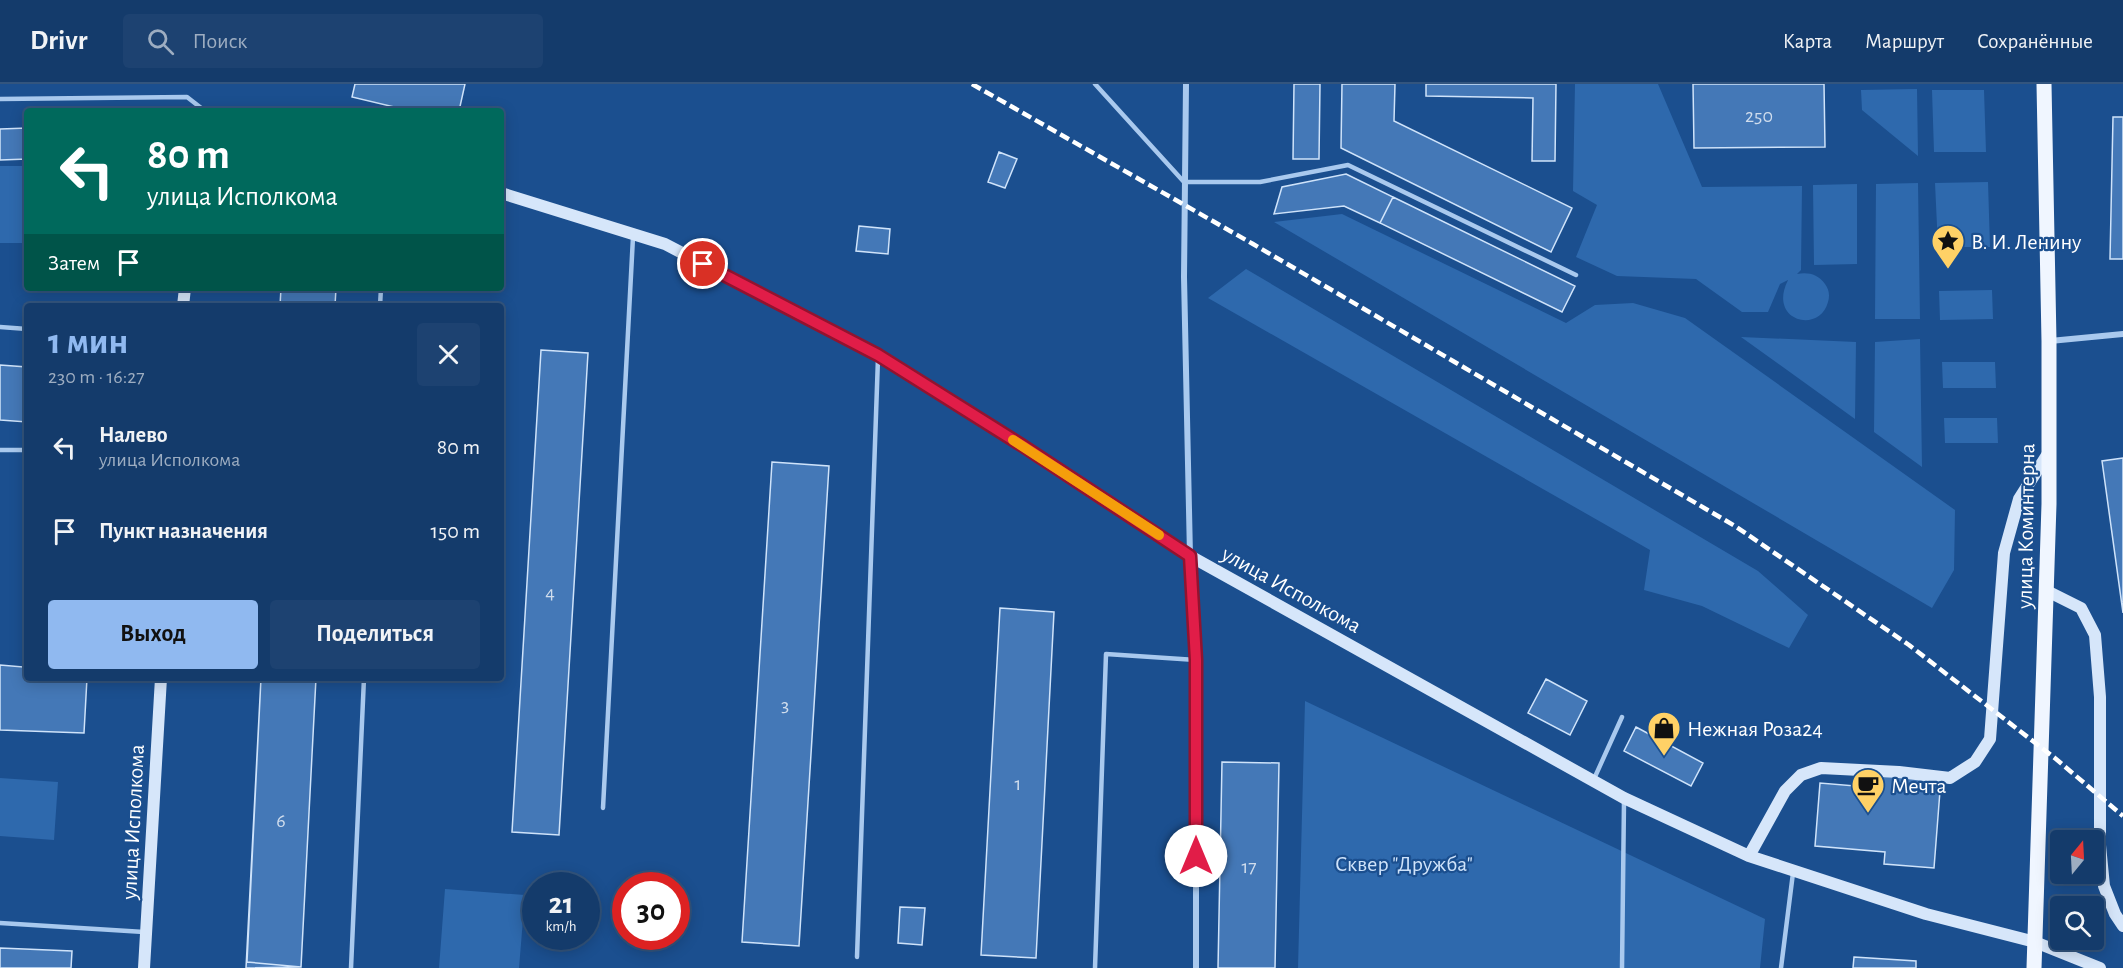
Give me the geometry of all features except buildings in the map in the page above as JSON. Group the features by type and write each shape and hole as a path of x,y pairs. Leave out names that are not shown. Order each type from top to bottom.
{"main road":[{"name":"улица Коминтерна","path":"2034,968 2047,591 2049,452 2044,84"}],"street":[{"path":"1186,84 1184,182 1190,556 1196,660 1196,968"},
{"name":"улица Исполкома","path":"504,193 664,244 878,355 1023,446 1190,556 1624,798 1749,856 1926,914 2036,942 2100,968"},
{"path":"2049,341 2123,334"},
{"path":"1749,856 1785,791 1802,776 1821,768 1899,771 1950,778 1975,762 1990,739 2004,553 2019,499 2049,452"},
{"path":"2047,591 2081,608 2095,635 2100,697 2100,845 2104,886 2123,927"},
{"name":"улица Исполкома","path":"144,968 161,681"}],"lane":[{"path":"1095,84 1184,182 1260,182 1348,165 1576,275"},
{"path":"0,99 187,97 201,108"},
{"path":"603,808 633,234"},
{"path":"0,327 24,329"},
{"path":"857,957 878,355"},
{"path":"0,450 24,450"},
{"path":"1095,968 1106,654 1196,660"},
{"path":"351,968 364,681"},
{"path":"1592,781 1622,717"},
{"path":"1622,968 1624,798"},
{"path":"1781,968 1793,870"},
{"path":"0,923 146,932"}],"green space":[{"path":"1575,84 1658,84 1702,187 1802,186 1801,270 1797,274 1812,275 1819,278 1826,286 1829,297 1823,312 1815,318 1806,320 1797,319 1789,314 1784,306 1783,294 1788,280 1780,284 1768,312 1742,312 1696,279 1617,276 1576,257 1597,205 1573,191"},
{"path":"1917,89 1918,156 1862,110 1861,90"},
{"path":"1932,90 1984,90 1986,152 1934,152"},
{"path":"0,166 24,166 24,243 0,243"},
{"path":"1988,182 1990,247 1938,247 1935,183"},
{"path":"1918,183 1920,319 1875,319 1876,184"},
{"path":"1857,184 1857,264 1814,265 1813,185"},
{"path":"1342,214 1566,323 1595,305 1633,303 1685,318 1955,510 1954,570 1932,608 1274,222"},
{"path":"1246,269 1758,571 1808,615 1789,648 1702,606 1644,590 1650,550 1208,298"},
{"path":"1992,290 1993,319 1940,320 1939,291"},
{"path":"1741,337 1856,342 1855,419"},
{"path":"1920,339 1922,467 1874,432 1875,342"},
{"path":"1942,362 1995,362 1996,388 1943,388"},
{"path":"1944,418 1997,418 1998,443 1945,443"},
{"name":"Сквер \"Дружба\"","path":"1305,701 1765,919 1760,968 1298,968"},
{"path":"0,778 58,782 54,840 0,836"},
{"path":"445,889 522,895 519,968 439,968"}],"railway":[{"path":"972,84 1253,244 1735,526 1909,645 2056,759 2123,816"}],"slow traffic":[{"path":"1013,440 1159,535"}],"place":[{"name":"В. И. Ленину","path":"1948,270"},
{"name":"Нежная Роза24","path":"1664,757"},
{"name":"Мечта","path":"1868,814"}],"route":[{"path":"703,264 878,355 1023,446 1190,556 1196,660 1196,856"}]}
